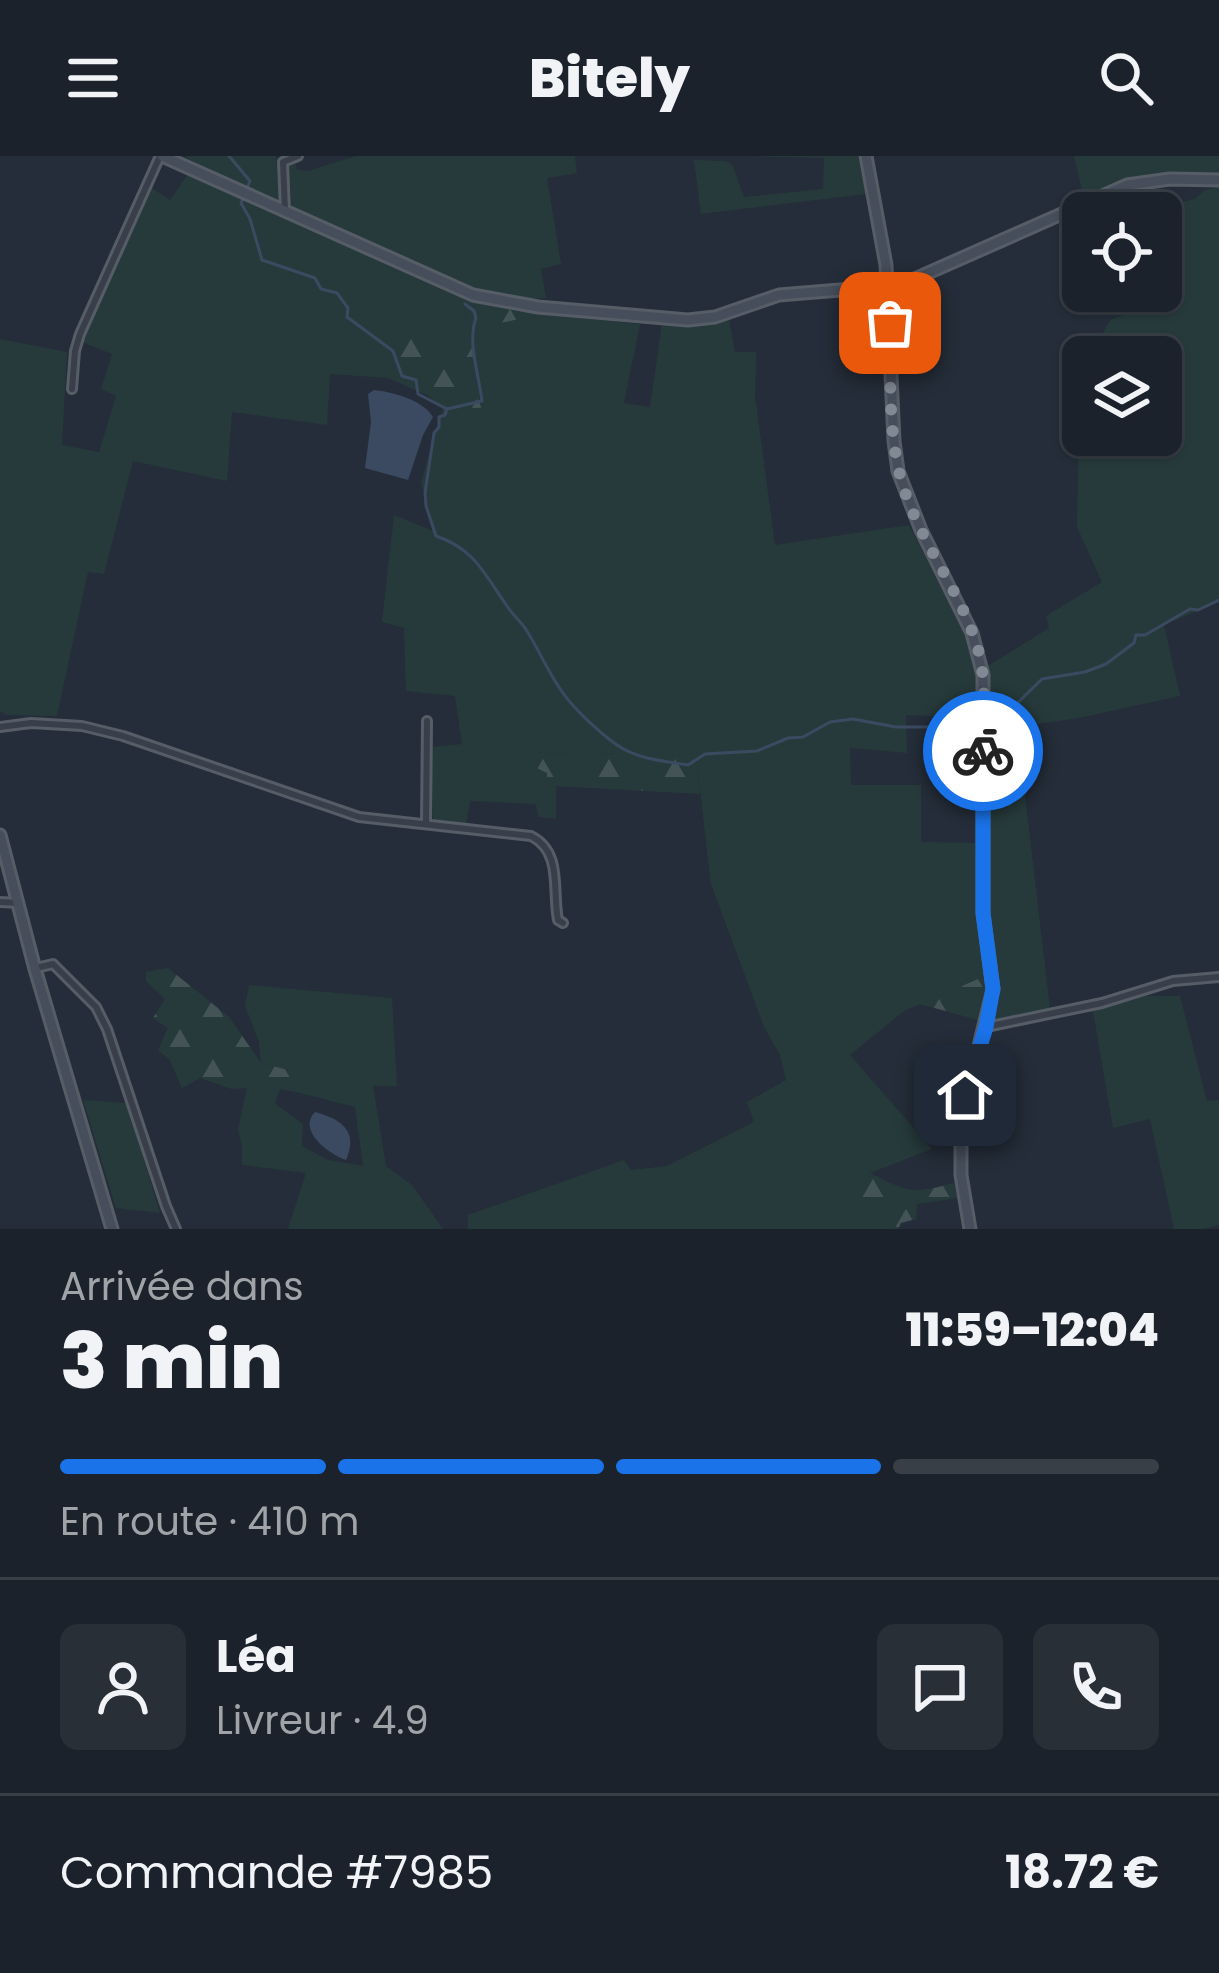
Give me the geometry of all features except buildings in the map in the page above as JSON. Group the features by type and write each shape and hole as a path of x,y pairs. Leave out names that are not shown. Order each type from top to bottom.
{"street":[{"path":"72,389 80,334 161,156 473,295 538,307 704,319 779,296 901,285 1127,185 1171,179 1219,180"},
{"path":"285,213 283,162 298,156"},
{"path":"866,156 888,288 898,470 921,530 972,633 982,675 983,913 993,989 962,1119 961,1175 970,1229"},
{"path":"426,824 427,721"},
{"path":"0,727 46,723 102,730 359,817 531,836 542,842 552,859 555,905 563,923"},
{"path":"0,835 112,1229"},
{"path":"0,902 19,903"},
{"path":"35,969 53,964 96,1007 176,1229"},
{"path":"986,1027 1102,1003 1173,981 1219,977"}],"green space":[{"path":"276,156 280,205 186,158"},
{"path":"356,156 575,156 577,173 547,178 561,264 541,269 546,298 473,291 292,211 289,164 295,162 297,170 308,171"},
{"path":"741,156 858,156 866,194 701,214 694,160 732,164 744,197 823,189 824,158"},
{"path":"1074,156 1219,156 1219,175 1142,177 1083,192"},
{"path":"188,174 467,300 464,322 443,344 397,362 388,378 330,374 327,425 232,412 227,481 133,461 104,574 88,572 57,716 6,715 0,711 0,339 67,352 62,445 99,452 116,396 101,389 112,354 82,342 152,188 170,200"},
{"path":"1219,187 1219,602 1164,625 1180,696 1017,727 1050,1009 995,1019 1000,995 989,918 986,667 1049,628 1046,616 1102,582 1077,527 1078,456 1182,456 1182,336 1101,336 1110,320 1132,312 1182,312 1182,202"},
{"path":"467,300 541,314 470,330 481,408 443,407 388,378 397,362 395,347 427,324 443,343 464,322"},
{"path":"541,314 640,324 624,403 650,407 662,324 729,320 735,352 756,352 755,396 775,545 909,525 969,641 978,718 906,715 907,753 850,748 851,785 921,785 921,842 975,843 985,976 904,1011 850,1055 932,1149 852,1180 868,1229 468,1229 468,1215 624,1160 631,1170 667,1166 754,1122 747,1102 786,1080 711,884 696,756 630,750 619,754 535,752 548,784 556,786 556,819 538,817 536,804 470,801 466,825 433,822 431,747 462,744 455,696 406,691 404,628 382,622 394,515 433,531 421,482 443,407 481,407 470,330"},
{"path":"630,750 696,755 700,794 556,786 547,784 547,773 533,766 534,752 618,754"},
{"path":"168,968 229,1017 261,1063 296,1072 296,1092 280,1089 275,1103 247,1088 232,1089 200,1078 182,1088 170,1060 158,1050 168,1028 153,1018 165,999 146,981 146,972"},
{"path":"985,976 986,997 978,1020 920,1004"},
{"path":"249,985 392,998 397,1086 373,1086 386,1166 412,1185 443,1229 288,1229 306,1173 242,1165 238,1130 247,1087 303,1124 302,1146 328,1160 363,1166 355,1107 296,1092 296,1072 261,1063 259,1042 245,1006"},
{"path":"1146,996 1180,996 1207,1101 1219,1100 1219,1225 1174,1229 1150,1119 1113,1128 1093,1011"},
{"path":"83,1100 127,1103 160,1213 116,1208"},
{"path":"870,1173 911,1190 954,1183 957,1198 917,1204 916,1219 901,1223 898,1229 868,1229 851,1180"}],"water":[{"path":"374,390 415,402 433,417 408,480 365,468 371,422 368,394"},
{"path":"315,1112 333,1118 349,1134 346,1160 312,1134 310,1119"}],"waterway":[{"path":"229,156 250,181 247,188"},
{"path":"244,197 241,203 262,260 315,278 321,289 337,293 348,308 347,317 393,351 402,376 416,380 418,394 447,409 482,401 473,348 476,318 465,304"},
{"path":"447,409 434,433 425,493 436,536 478,564 525,628 568,699 625,750 688,765 705,754 757,751 803,737 830,722 853,719 896,727 978,727"},
{"path":"988,727 1042,679 1106,664 1134,643 1136,635 1219,600"}],"way so far":[{"path":"890,323 898,470 978,652 983,751"}],"route":[{"path":"965,1095 993,989 983,913 983,751"}]}
